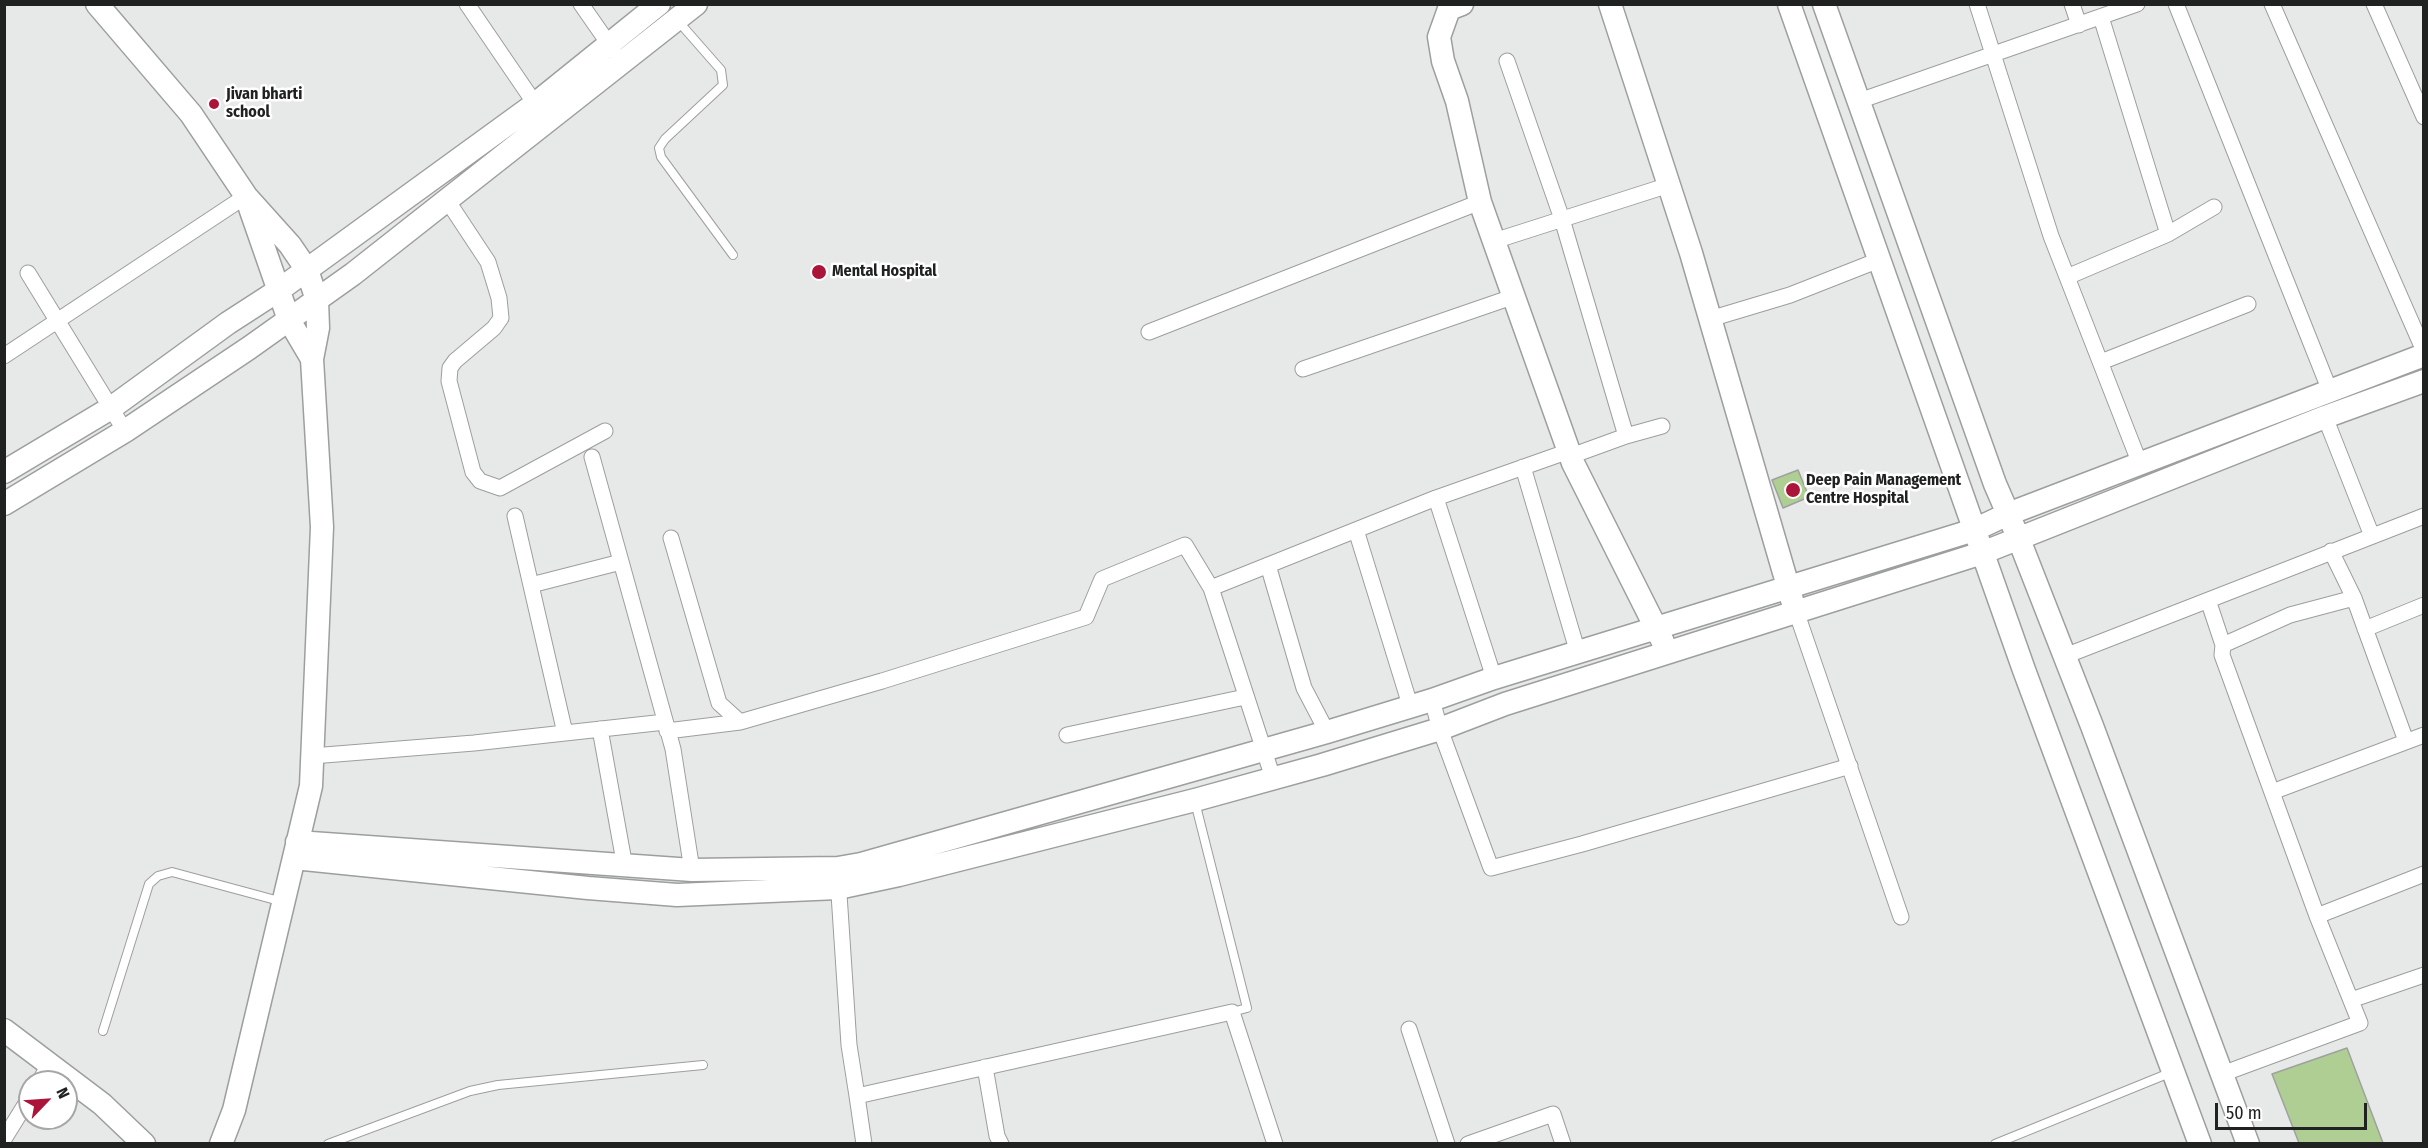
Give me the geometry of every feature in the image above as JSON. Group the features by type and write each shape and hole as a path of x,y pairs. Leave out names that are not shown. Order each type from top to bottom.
{"street":[{"path":"97,4 191,114 246,196 290,245 307,270 318,300 318,328 312,359 322,527 311,786 234,1110 221,1143"},
{"path":"467,4 541,113"},
{"path":"581,4 616,54"},
{"path":"616,54 659,4"},
{"path":"4,472 111,408 228,323 541,113 616,54 677,20 696,4"},
{"path":"1462,4 1449,9 1439,37 1443,61 1457,101 1480,202 1570,454 1667,652"},
{"path":"1610,4 1710,319 1788,587 1901,917"},
{"path":"1789,4 1974,530 2200,1143"},
{"path":"1824,4 1995,484 2064,656 2248,1143"},
{"path":"1977,4 2051,236 2140,464"},
{"path":"2072,4 2079,24"},
{"path":"1859,101 2137,4"},
{"path":"2176,4 2330,391"},
{"path":"2272,4 2424,351"},
{"path":"2374,4 2424,117"},
{"path":"2101,17 2168,234"},
{"path":"1507,61 1562,219 1626,436"},
{"path":"4,504 125,431 318,300 447,200 541,113"},
{"path":"1494,241 1669,185"},
{"path":"246,196 289,320 312,359"},
{"path":"4,356 246,196"},
{"path":"447,200 488,262 499,298 501,318 494,328 455,361 450,368 449,381 472,472 480,481 500,488 605,431"},
{"path":"1149,332 1480,202"},
{"path":"2067,277 2168,234 2214,207"},
{"path":"1710,319 1790,295 1879,260"},
{"path":"28,273 125,431"},
{"path":"1303,369 1515,296"},
{"path":"2101,362 2248,304"},
{"path":"296,850 838,878 904,854 1327,732 1974,530 2008,514 2424,355"},
{"path":"296,850 588,888 677,895 929,868 1195,800 1440,729 1505,704 1796,610 1983,553 2018,537 2325,417 2424,381"},
{"path":"2325,417 2372,536"},
{"path":"1211,588 1436,498 1523,467 1662,426"},
{"path":"592,457 673,749 692,870"},
{"path":"1523,467 1578,653"},
{"path":"1436,498 1494,678"},
{"path":"515,516 565,733"},
{"path":"2064,656 2424,516"},
{"path":"1356,530 1421,703 1440,729 1491,868 1850,766"},
{"path":"671,538 719,703 740,722"},
{"path":"312,756 474,743 600,729 740,722 882,681 1086,617 1102,579 1185,545 1211,588 1273,778"},
{"path":"2331,551 2354,598 2406,741"},
{"path":"531,585 621,562"},
{"path":"1268,565 1304,688 1327,732"},
{"path":"2223,645 2290,615 2354,598"},
{"path":"2208,600 2223,645 2222,655 2317,916 2360,1023 2222,1074"},
{"path":"2365,629 2424,604"},
{"path":"1067,735 1245,697"},
{"path":"600,729 625,867"},
{"path":"2272,792 2424,735"},
{"path":"2317,916 2424,874"},
{"path":"838,878 849,1045 864,1143"},
{"path":"2351,1000 2424,975"},
{"path":"856,1096 1232,1012 1275,1143"},
{"path":"1409,1029 1447,1143"},
{"path":"4,1030 41,1070"},
{"path":"985,1067 997,1136 1001,1143"},
{"path":"78,1091 102,1104 144,1143"},
{"path":"1468,1143 1553,1114 1563,1143"},
{"path":"4,1139 18,1116"}],"lane":[{"path":"677,20 721,70 723,85 665,139 659,148 661,157 733,255"},
{"path":"1195,800 1247,1008 1232,1012"},
{"path":"103,1032 149,884 158,876 172,872 283,902"},
{"path":"328,1143 470,1091 498,1085 703,1065"},
{"path":"1995,1143 2174,1072"}],"building":[{"path":"1798,470 1809,497 1783,508 1772,480"},
{"path":"2347,1048 2383,1143 2299,1143 2272,1074"}],"place":[{"name":"Jivan bharti school","path":"214,104"},
{"name":"Mental Hospital","path":"819,272"},
{"name":"Deep Pain Management Centre Hospital","path":"1793,490"}]}
